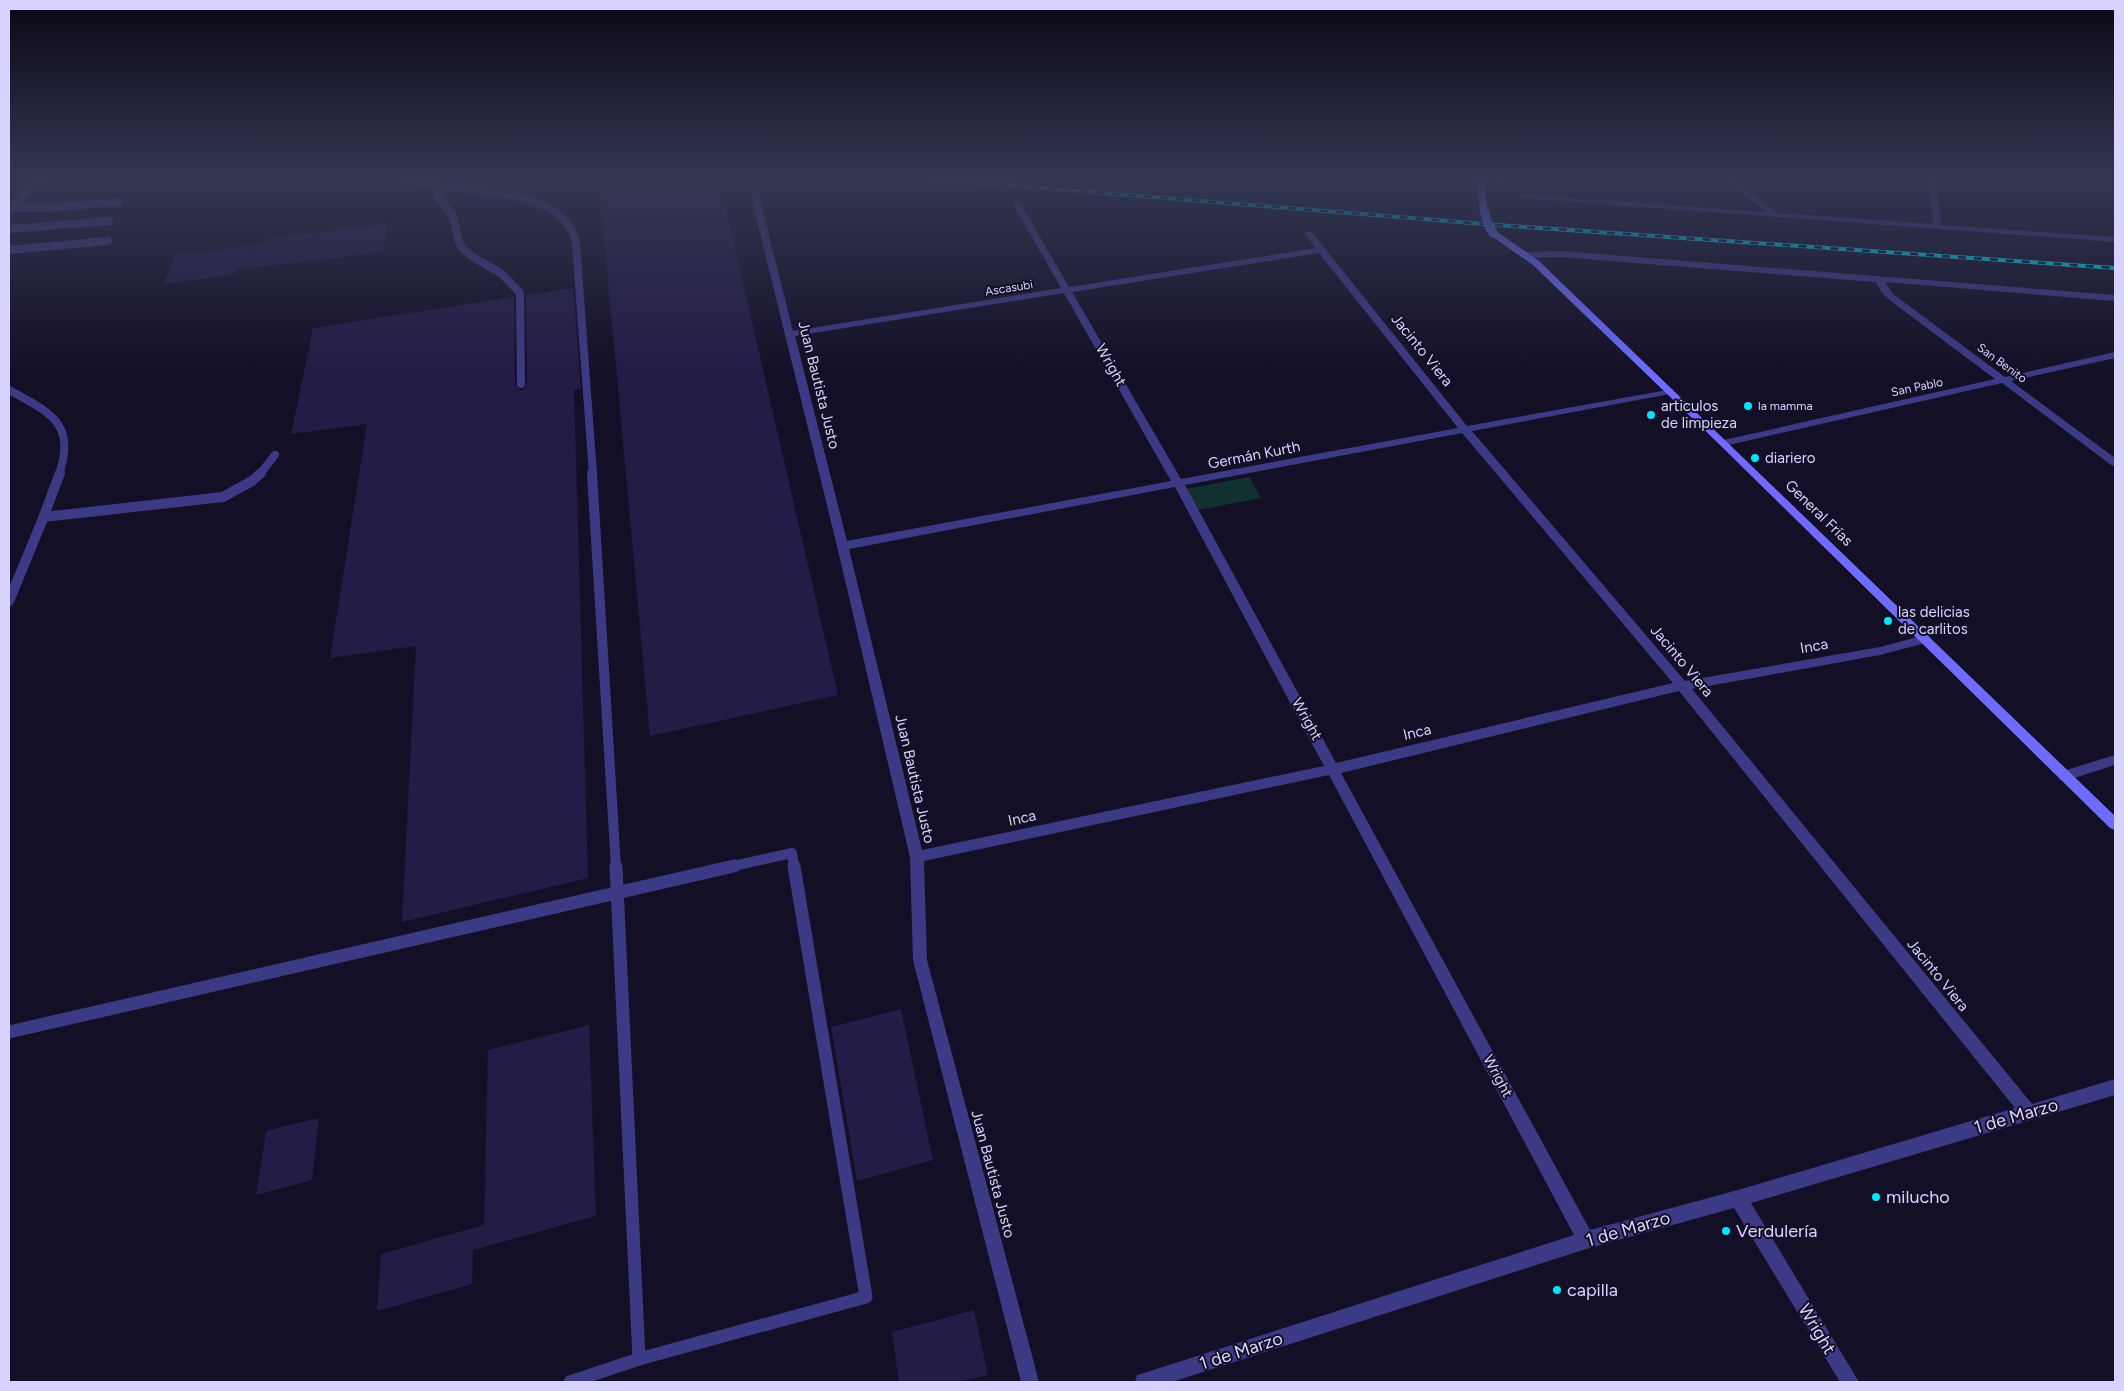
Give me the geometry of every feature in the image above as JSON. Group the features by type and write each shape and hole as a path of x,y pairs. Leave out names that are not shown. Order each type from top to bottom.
{"main road":[{"name":"General Frías","path":"1507,243 1525,255 1670,391 2115,824"}],"street":[{"name":"Juan Bautista Justo","path":"767,243 843,546 917,858 920,960 1030,1382"},
{"name":"Wright","path":"1040,243 1179,484 1586,1240"},
{"name":"Jacinto Viera","path":"1315,243 1466,430 1682,686 2028,1112"},
{"name":"Ascasubi","path":"790,334 1320,250"},
{"path":"1525,255 1561,254 2115,298"},
{"name":"San Benito","path":"1879,278 1890,296 2115,463"},
{"name":"San Pablo","path":"1724,443 2115,355"},
{"name":"Germán Kurth","path":"843,546 1670,391"},
{"name":"Inca","path":"917,858 1334,769 1682,686 1880,651 1926,639"},
{"path":"2065,776 2115,760"},
{"name":"1 de Marzo","path":"1144,1382 1586,1240 1738,1198 2115,1087"},
{"name":"Wright","path":"1738,1198 1850,1382"}],"lane":[{"path":"9,250 87,243"},
{"path":"459,243 466,253 497,270 520,293 521,384"},
{"path":"576,243 588,399 619,894 639,1359"},
{"path":"9,390 51,416 60,428 66,442 64,458 44,517 9,601"},
{"path":"44,517 223,497 252,481 266,468 275,454"},
{"path":"9,1032 792,853 866,1297 639,1359 570,1382"}],"green space":[{"path":"1249,477 1261,498 1198,510 1186,489"}],"building":[{"path":"384,243 383,252 235,270 233,275 164,284 175,255 263,244"},
{"path":"605,243 734,243 838,695 650,736"},
{"path":"573,288 581,389 574,390 588,878 402,922 416,646 330,658 367,424 291,434 313,328 514,297 515,384 518,389 522,390 527,384 526,295"},
{"path":"901,1009 933,1160 857,1181 831,1027"},
{"path":"589,1025 596,1216 473,1250 472,1284 377,1311 381,1254 484,1225 488,1050"},
{"path":"319,1118 312,1180 256,1195 266,1131"},
{"path":"974,1310 988,1375 958,1382 899,1382 892,1332"}],"railway":[{"path":"1754,243 2115,268"}],"place":[{"name":"la mamma","path":"1748,406"},
{"name":"articulos de limpieza","path":"1651,415"},
{"name":"diariero","path":"1755,458"},
{"name":"las delicias de carlitos","path":"1888,621"},
{"name":"milucho","path":"1876,1197"},
{"name":"Verdulería","path":"1726,1231"},
{"name":"capilla","path":"1557,1290"}]}
